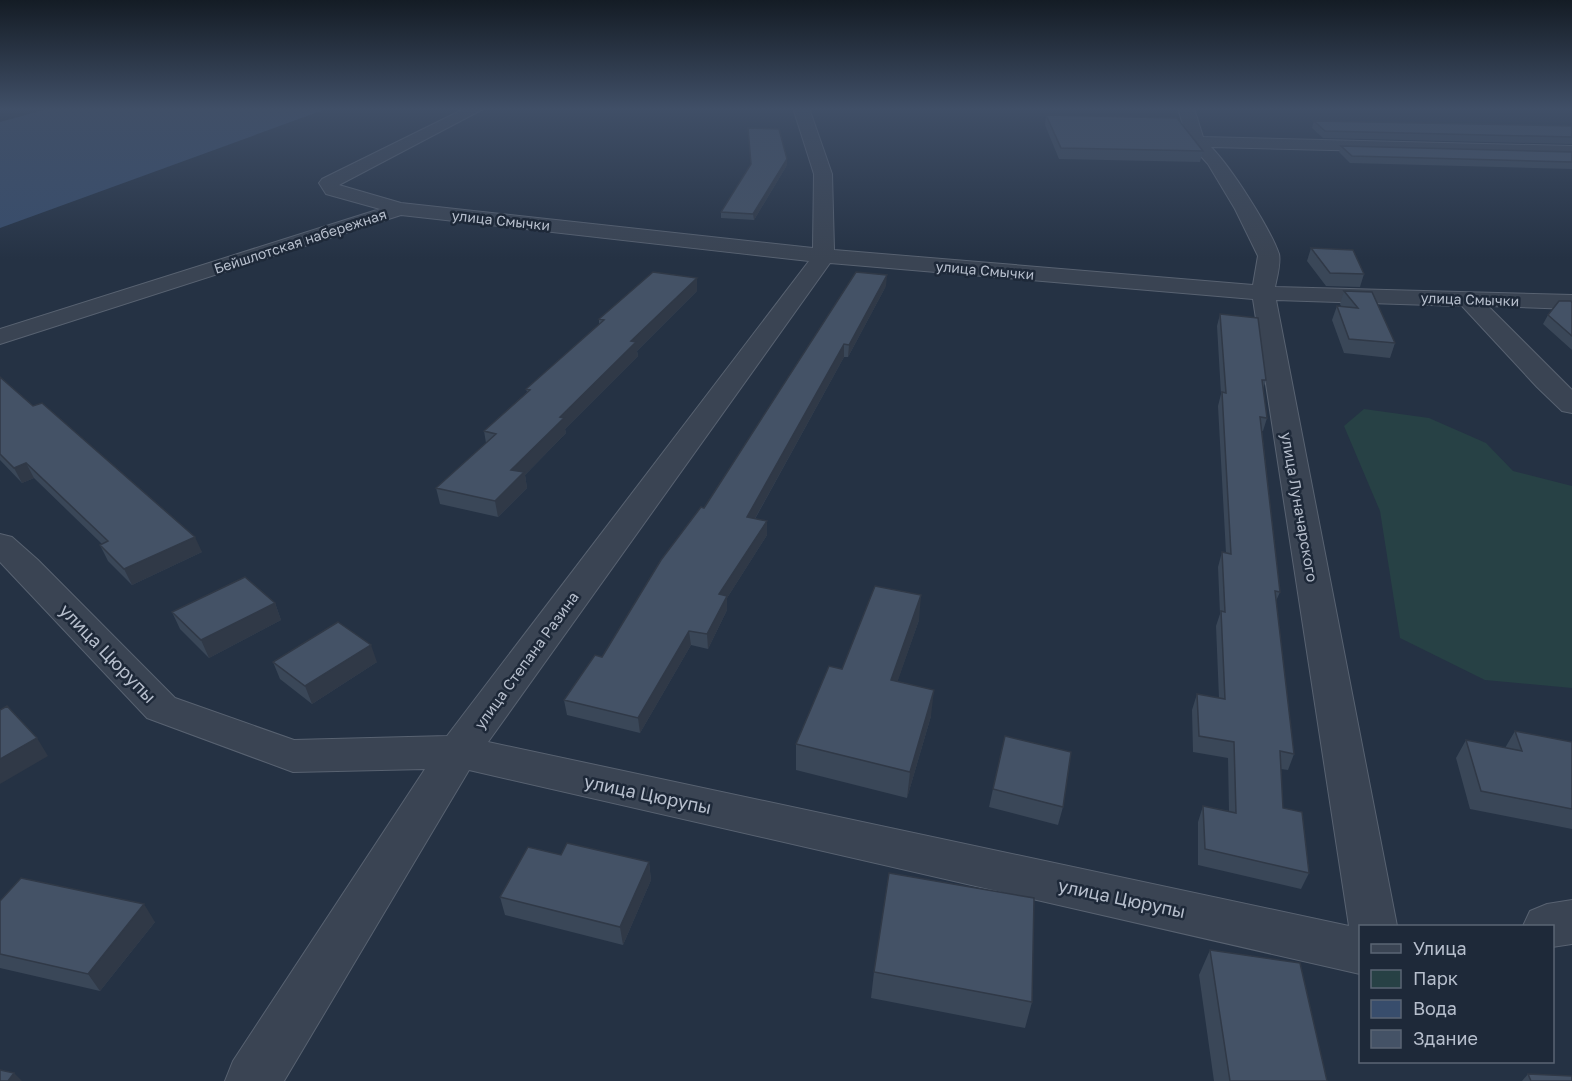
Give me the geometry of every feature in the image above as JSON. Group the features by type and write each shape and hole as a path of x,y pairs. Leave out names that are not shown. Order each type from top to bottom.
{"street":[{"name":"Бейшлотская набережная","path":"377,158 328,183 333,190 400,209"},
{"path":"818,158 823,174 824,256"},
{"name":"улица Луначарского","path":"1212,158 1245,209 1269,255 1263,293 1373,925"},
{"name":"Бейшлотская набережная","path":"0,337 400,209"},
{"name":"улица Смычки","path":"400,209 824,256 1263,293 1572,303"},
{"name":"улица Степана Разина","path":"253,1081 458,752 824,256"},
{"path":"1468,299 1572,405"},
{"name":"улица Цюрупы","path":"0,544 26,567 161,708 293,756 458,752 1359,951"},
{"path":"1554,925 1572,922"}],"green space":[{"path":"1364,409 1429,418 1486,443 1513,471 1572,486 1572,688 1485,680 1400,638 1380,511 1344,426"}],"water":[{"path":"0,158 191,158 0,228"}],"building":[{"path":"751,158 787,159 753,214 721,212 751,164"},
{"path":"1442,158 1572,158 1572,162"},
{"path":"1311,248 1353,250 1364,274 1330,273"},
{"path":"653,272 697,278 631,341 636,342 560,417 564,418 511,470 524,472 495,501 436,488 496,434 484,431 530,390 526,389 604,320 599,319"},
{"path":"856,272 887,275 849,345 844,344 747,517 767,521 719,594 727,596 707,634 689,631 638,718 564,700 595,655 602,657 661,560 701,507 704,508"},
{"path":"1344,291 1372,292 1395,343 1349,339 1337,306 1358,308"},
{"path":"1559,301 1571,301 1572,303 1572,336 1548,315"},
{"path":"1220,314 1258,318 1266,380 1262,380 1267,418 1260,417 1280,592 1275,591 1294,754 1280,751 1283,808 1302,812 1309,873 1205,849 1203,806 1236,813 1234,742 1199,736 1197,694 1225,699 1221,611 1225,612 1222,552 1231,554 1222,392 1226,393"},
{"path":"0,377 33,406 42,403 195,537 124,569 100,545 108,541 26,463 14,468 0,454"},
{"path":"245,577 275,603 201,640 172,612"},
{"path":"875,586 921,595 891,680 934,690 910,772 796,744 829,666 842,669"},
{"path":"338,622 371,645 305,686 273,662"},
{"path":"7,706 37,738 0,759 0,710"},
{"path":"1515,731 1572,742 1572,809 1481,791 1466,740 1522,751"},
{"path":"1005,736 1071,752 1063,807 993,789"},
{"path":"567,843 649,862 620,927 500,897 528,847 561,855"},
{"path":"889,873 1034,898 1032,1002 874,972"},
{"path":"21,878 144,904 88,974 0,954 0,901"},
{"path":"1210,950 1300,963 1327,1081 1230,1081"},
{"path":"0,1070 14,1073 8,1081 0,1081"},
{"path":"1528,1074 1572,1076 1572,1081 1531,1081"}]}
